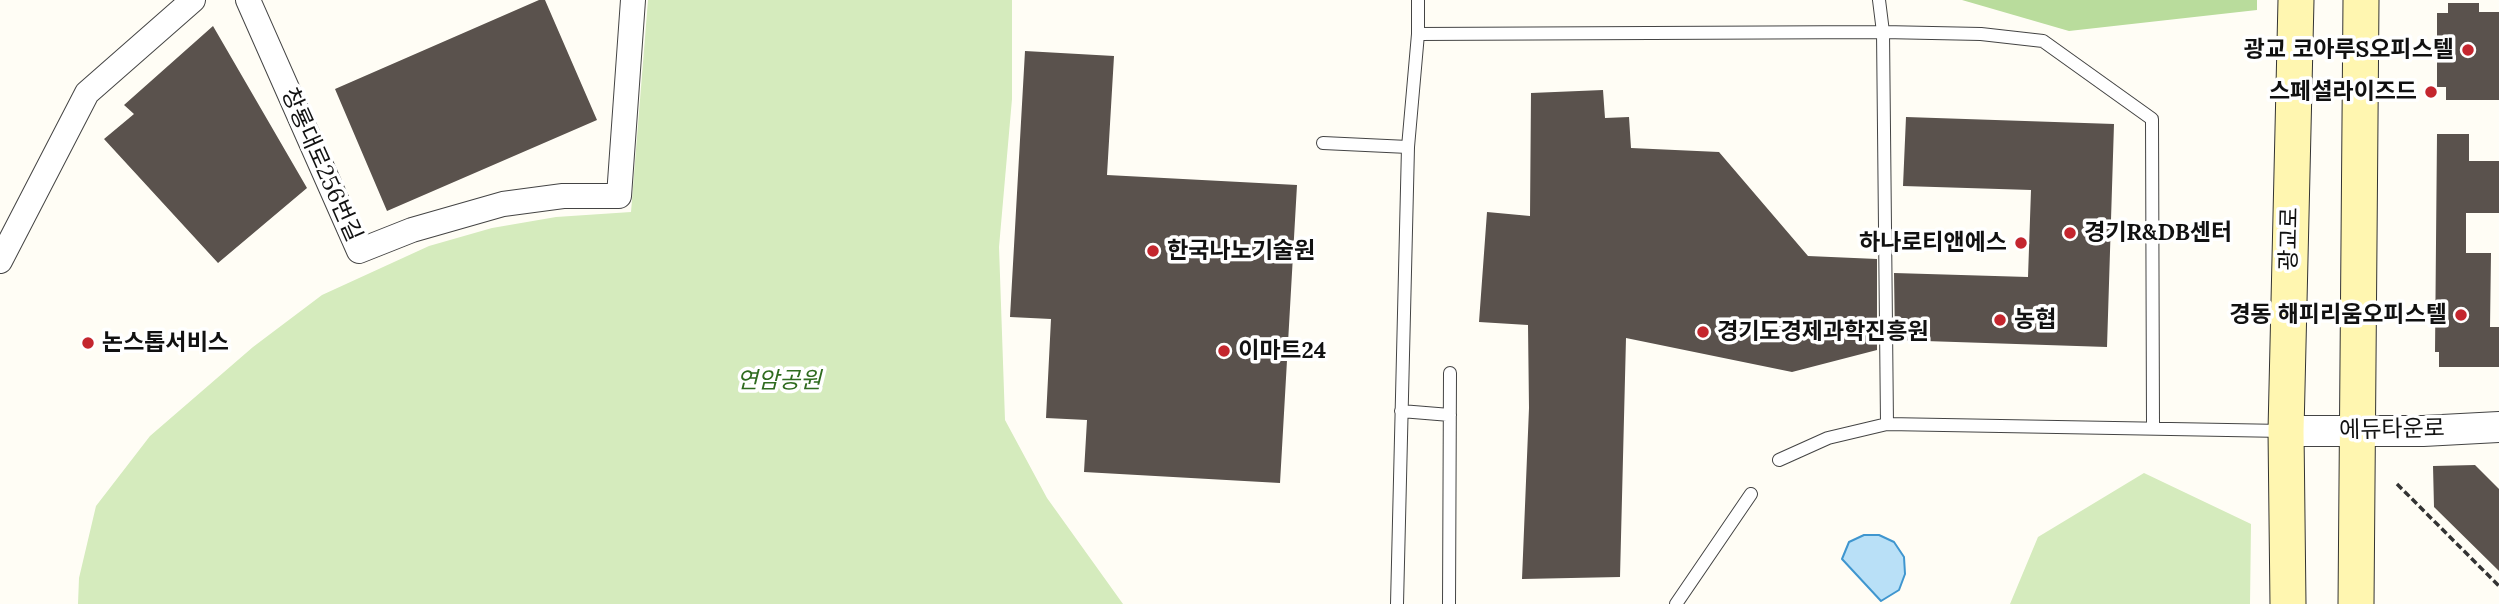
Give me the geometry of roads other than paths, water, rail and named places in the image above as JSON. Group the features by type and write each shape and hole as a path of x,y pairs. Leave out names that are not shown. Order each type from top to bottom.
{"main road":[{"name":"광교로","path":"2288,604 2286,431 2296,0"},
{"path":"2356,604 2361,0"}],"street":[{"path":"0,261 87,93 193,0"},
{"name":"창룡대로256번길","path":"248,0 359,251 412,230 503,204 563,196 619,196 633,0"},
{"name":"에듀타운로","path":"2286,431 2423,431 2499,427"}],"lane":[{"path":"1397,604 1408,146 1418,34 1418,0"},
{"path":"1879,0 1883,32 1888,424"},
{"path":"1418,34 1883,32 1981,34 2043,41 2152,119 2153,427"},
{"path":"1323,143 1408,146"},
{"path":"1449,604 1451,373"},
{"path":"1401,411 1450,415"},
{"path":"1779,460 1828,438 1888,424 2286,431"},
{"path":"1676,604 1751,494"}],"water":[{"path":"1864,535 1879,535 1894,542 1904,557 1905,574 1899,590 1881,601 1842,559 1849,542"}],"place":[{"name":"광교 코아루S오피스텔","path":"2468,50"},
{"name":"스페셜라이즈드","path":"2431,92"},
{"name":"경기R&DB센터","path":"2070,233"},
{"name":"하나로티앤에스","path":"2021,243"},
{"name":"한국나노기술원","path":"1153,251"},
{"name":"경동 해피리움오피스텔","path":"2461,315"},
{"name":"농협","path":"2000,320"},
{"name":"경기도경제과학진흥원","path":"1703,332"},
{"name":"논스톱서비스","path":"88,343"},
{"name":"이마트24","path":"1224,351"}],"park label":[{"name":"연암공원","path":"779,381"}]}
